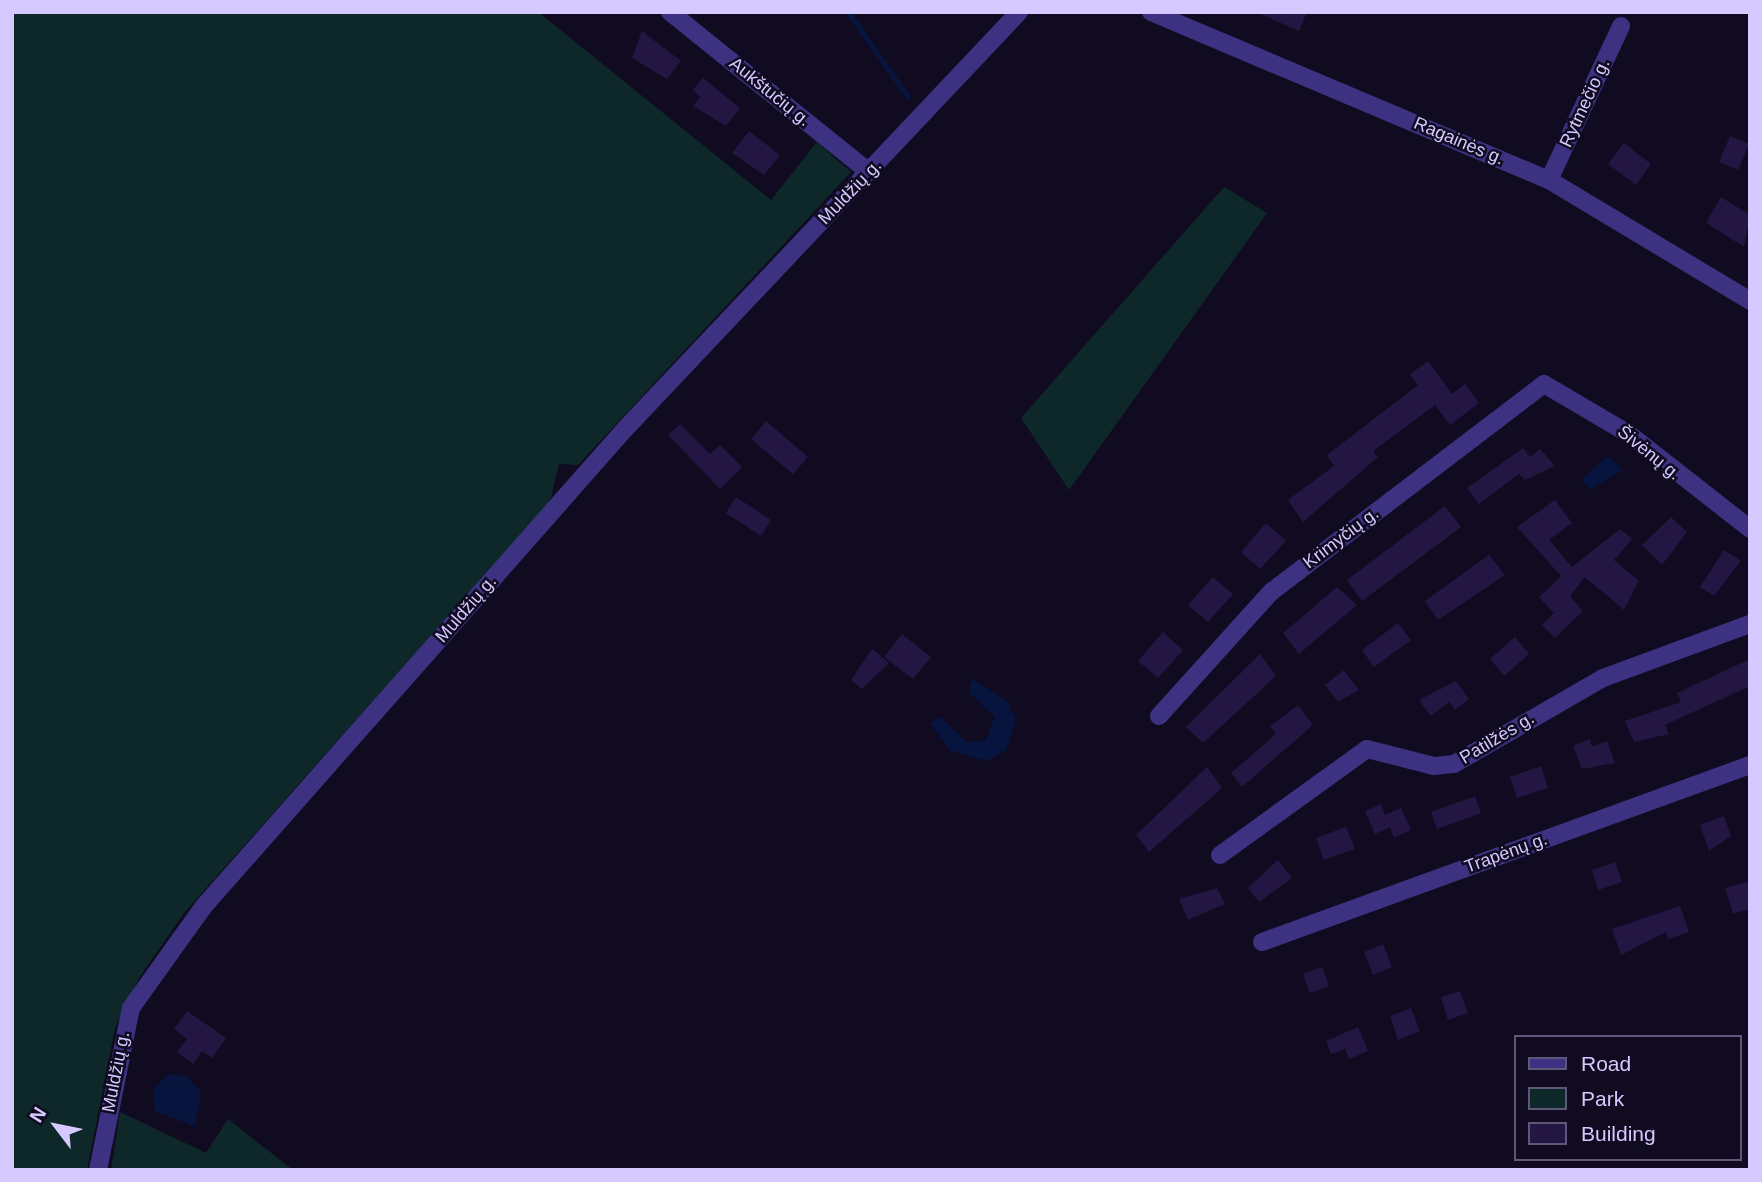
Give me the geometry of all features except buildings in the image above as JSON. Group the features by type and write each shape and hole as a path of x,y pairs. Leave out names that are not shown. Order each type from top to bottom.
{"street":[{"name":"Aukštučių g.","path":"670,12 869,172"},
{"name":"Muldžių g.","path":"99,1170 122,1036 148,977 575,485 1019,12"},
{"name":"Ragainės g.","path":"1151,12 1549,180 1750,301"},
{"name":"Rytmečio g.","path":"1549,180 1621,26"},
{"name":"Šivėnų g.","path":"1544,384 1629,435 1750,528"},
{"name":"Krimyčių g.","path":"1159,716 1271,592 1544,384"},
{"name":"Patilžės g.","path":"1220,855 1367,748 1434,766 1454,764 1603,678 1750,624"},
{"name":"Trapėnų g.","path":"1262,942 1750,765"}],"green space":[{"path":"12,12 538,12 771,200 817,142 851,172 578,465 559,464 550,502 184,913 139,978 115,1028 87,1170 12,1170"},
{"path":"1224,187 1267,213 1069,490 1021,418"},
{"path":"120,1112 206,1153 228,1119 293,1170 111,1170"}],"water":[{"path":"1608,456 1623,470 1590,489 1582,482 1586,475"},
{"path":"973,679 1007,701 1016,720 1006,750 987,761 950,751 930,723 940,717 967,742 985,741 995,717 968,692"},
{"path":"168,1074 187,1076 201,1092 195,1127 155,1111 153,1090"}],"waterway":[{"path":"848,12 907,96"}]}
